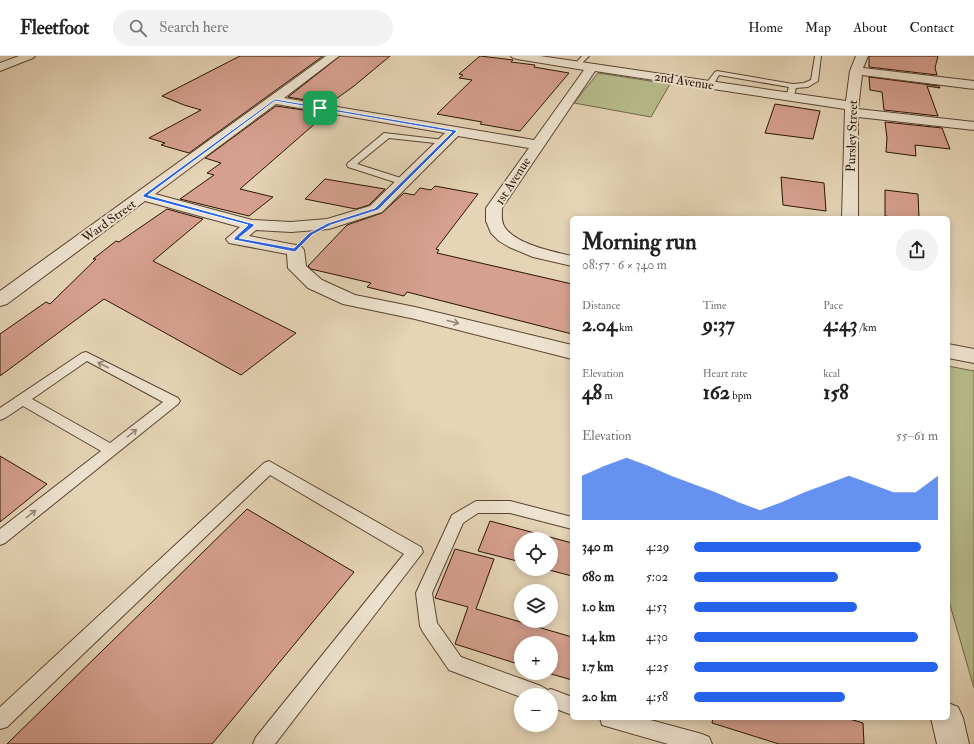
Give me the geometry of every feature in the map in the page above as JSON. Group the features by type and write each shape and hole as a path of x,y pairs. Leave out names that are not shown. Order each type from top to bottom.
{"street":[{"path":"0,67 29,56"},
{"name":"Ward Street","path":"0,300 144,196 333,56"},
{"name":"2nd Avenue","path":"517,56 585,63 709,85 792,91 852,109 974,126"},
{"name":"Pursley Street","path":"850,216 852,109 856,71 862,56"},
{"name":"1st Avenue","path":"570,260 521,248 500,233 494,222 494,208 537,145 585,63"},
{"path":"856,71 974,85"},
{"path":"275,100 537,145"},
{"path":"455,131 376,209 329,224 310,234 295,250 297,268 315,284 350,300 415,313 570,352"},
{"path":"144,196 252,225 291,227 329,224"},
{"path":"252,225 236,239 295,250"},
{"path":"950,351 974,356"},
{"path":"947,720 953,744"}],"lane":[{"path":"792,91 814,81 818,56"},
{"path":"404,182 351,165 387,135 444,142"},
{"path":"0,415 86,356 173,401 0,538"},
{"path":"23,400 111,450"},
{"path":"0,720 269,467 415,552 263,744"},
{"path":"522,688 455,664 429,626 424,593 457,519 476,508 510,508 570,523"},
{"path":"558,701 570,705"},
{"path":"616,720 702,744"}],"green space":[{"path":"598,73 670,84 651,117 574,103"},
{"path":"950,366 974,371 974,688 950,605"}],"building":[{"path":"240,56 323,56 189,153 161,145 165,143 149,138 201,110 162,96"},
{"path":"340,56 390,56 354,86 329,104 288,97"},
{"path":"480,56 513,60 511,62 535,65 534,67 569,73 520,131 437,114 472,80 459,78 463,75 459,74"},
{"path":"869,56 938,56 935,68 937,75 869,67"},
{"path":"869,77 939,86 940,88 927,86 938,116 884,110 882,92 870,90"},
{"path":"775,104 820,111 813,139 765,133"},
{"path":"276,106 317,112 308,119 318,121 240,189 273,197 249,216 180,199 214,175 207,173 221,163 205,158"},
{"path":"885,122 942,128 950,149 915,145 916,156 886,152 887,138"},
{"path":"781,177 824,183 826,211 783,205"},
{"path":"325,179 385,189 369,205 356,209 305,199"},
{"path":"435,186 478,194 436,249 439,250 437,253 570,284 570,333 407,292 404,296 367,287 371,283 311,269 308,266 347,225 382,213 404,193 414,195 420,188 431,190"},
{"path":"885,190 918,194 919,216 885,216"},
{"path":"167,209 203,219 153,261 296,333 241,375 104,299 0,376 0,334 46,302 50,304 96,259 93,259 116,241 119,242"},
{"path":"0,456 47,484 0,522"},
{"path":"247,509 354,572 212,744 7,744"},
{"path":"490,521 531,532 514,532 514,560 478,551"},
{"path":"558,539 570,542 570,575 558,572"},
{"path":"455,549 494,559 476,609 514,620 514,628 541,628 570,636 570,679 558,676 558,636 514,636 514,663 455,644 468,607 435,598"},
{"path":"713,720 853,720 863,723 864,744 779,744 712,723"}],"route":[{"path":"275,100 320,108 455,131 376,209 329,224 310,234 295,250 236,239 252,225 144,196 275,100"}]}
